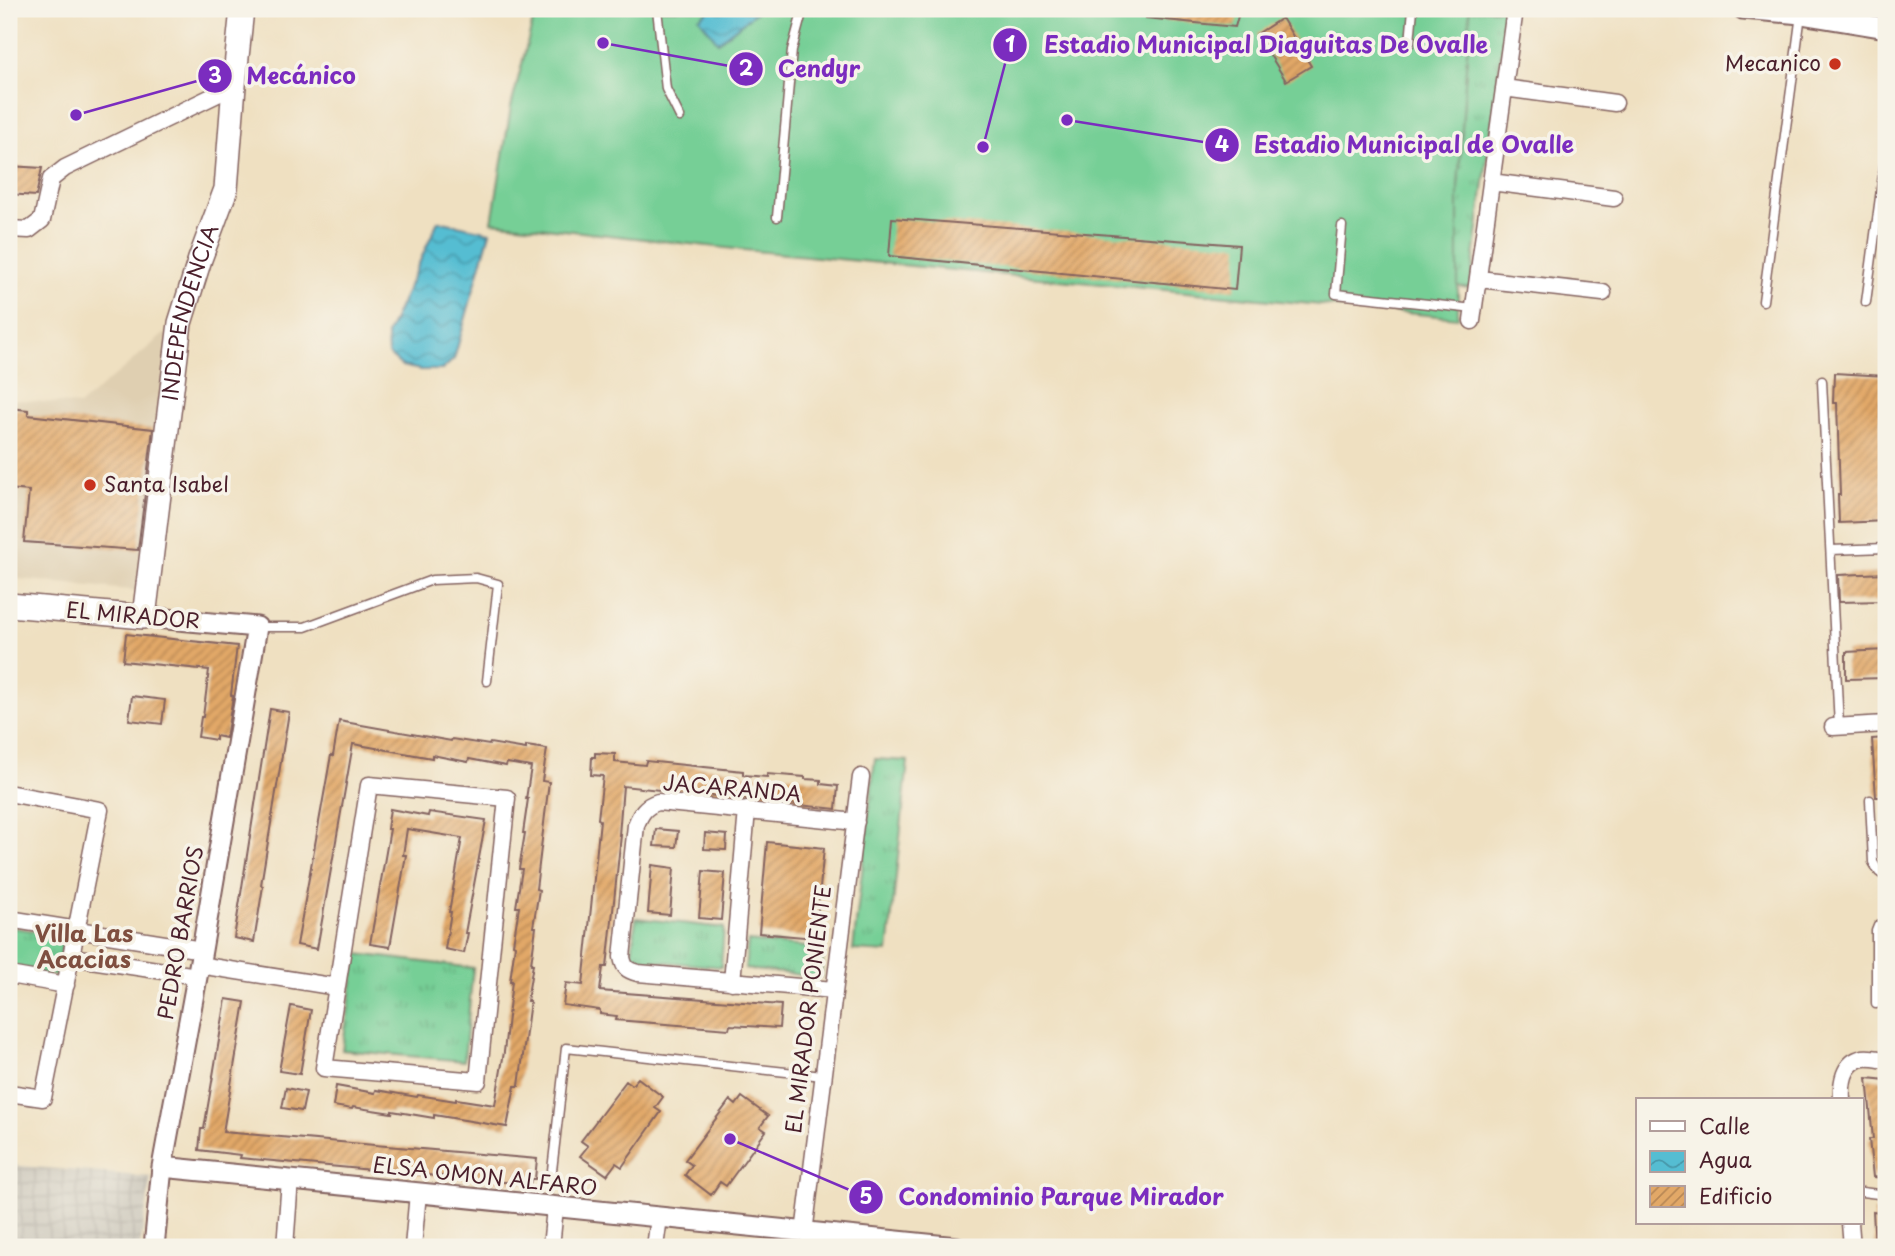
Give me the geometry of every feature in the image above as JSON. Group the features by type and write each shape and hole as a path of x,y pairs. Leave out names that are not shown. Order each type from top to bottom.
{"main road":[{"name":"INDEPENDENCIA","path":"144,617 180,323 226,189 242,9"},
{"name":"EL MIRADOR","path":"9,605 144,617"}],"street":[{"path":"1473,315 1515,9"},
{"path":"1743,9 1801,11 1886,28"},
{"path":"9,229 29,230 42,220 51,179 65,168 234,86"},
{"path":"1504,88 1615,103"},
{"path":"1491,182 1614,198"},
{"path":"1479,279 1603,293"},
{"name":"EL MIRADOR","path":"144,617 257,627"},
{"name":"PEDRO BARRIOS","path":"154,1247 162,1167 257,627"},
{"path":"1836,727 1886,724"},
{"name":"EL MIRADOR PONIENTE","path":"802,1240 861,777"},
{"path":"369,785 508,798 478,1082 324,1068 337,987 369,785"},
{"path":"9,1093 43,1098 100,810 13,794"},
{"name":"JACARANDA","path":"834,990 628,970 623,965 622,957 636,825 642,811 657,802 856,822"},
{"path":"732,982 747,810"},
{"path":"9,919 76,931 199,964 337,987"},
{"path":"71,957 199,964"},
{"path":"9,975 66,985"},
{"path":"1842,1098 1842,1080 1850,1066 1864,1058 1886,1060"},
{"name":"ELSA OMON ALFARO","path":"162,1167 659,1218 802,1240 957,1247"},
{"path":"285,1247 290,1181"},
{"path":"413,1247 418,1193"},
{"path":"551,1247 555,1208"},
{"path":"655,1247 659,1218"},
{"path":"1850,1224 1852,1247"}],"lane":[{"path":"657,9 666,89 680,117"},
{"path":"777,217 792,50 803,9"},
{"path":"1410,43 1413,9"},
{"path":"1763,301 1801,11"},
{"path":"1866,302 1886,152"},
{"path":"1342,226 1336,294 1473,315"},
{"path":"1822,381 1831,550 1836,727"},
{"path":"1831,550 1886,548"},
{"path":"257,627 305,628 432,580 476,578 498,584 487,681"},
{"path":"1870,800 1873,862 1886,877"},
{"path":"1876,1004 1876,931 1886,920"},
{"path":"551,1178 566,1048 823,1076"},
{"path":"1864,1192 1886,1195"}],"shaded area":[{"path":"170,329 139,591 9,578 9,399 80,405"},
{"path":"9,1165 151,1177 140,1247 9,1247"}],"green space":[{"path":"536,9 1470,9 1458,187 1458,318 744,250 492,222 511,107"},
{"path":"1470,9 1507,9 1470,288 1457,286 1458,187"},
{"path":"875,759 908,761 888,952 853,950"},
{"path":"636,918 724,928 721,967 641,960 632,953"},
{"path":"9,927 64,935 57,976 9,968"},
{"path":"748,941 824,949 821,977 745,969"},
{"path":"357,954 473,968 464,1061 342,1050"}],"water":[{"path":"711,9 760,9 718,42 699,18"},
{"path":"438,221 490,232 454,359 442,370 421,370 402,366 388,354 387,335"}],"building":[{"path":"1146,9 1240,9 1235,27 1146,18"},
{"path":"1282,18 1311,66 1286,81 1257,34"},
{"path":"9,166 42,168 36,196 9,194"},
{"path":"892,218 1239,245 1235,290 889,256"},
{"path":"1834,373 1886,376 1886,405 1880,405 1886,521 1839,523"},
{"name":"Santa Isabel","path":"9,408 28,410 28,415 153,429 138,550 24,542 29,491 9,489"},
{"path":"1886,573 1886,601 1839,602 1838,575"},
{"path":"126,634 237,646 226,738 216,736 216,740 198,737 209,670 123,661"},
{"path":"1886,650 1886,678 1846,679 1846,652"},
{"path":"132,696 165,700 162,724 129,720"},
{"path":"270,709 289,712 254,942 234,938"},
{"path":"339,721 451,741 547,749 542,781 549,782 536,889 539,890 527,1001 530,1001 519,1086 515,1086 507,1127 434,1115 434,1118 333,1106 336,1086 375,1093 376,1090 495,1105 512,981 513,944 519,907 516,907 522,869 519,869 531,767 507,763 506,766 469,759 468,762 432,755 432,758 353,744 317,949 297,945"},
{"path":"1886,738 1886,797 1876,797 1872,739"},
{"path":"595,753 615,754 615,762 645,765 646,761 743,771 743,775 805,777 821,780 821,784 838,786 836,809 623,786 621,835 607,967 603,967 600,991 781,1005 779,1028 730,1025 729,1029 616,1020 617,1016 600,1014 600,1010 563,1005 566,983 583,985 603,776 591,775 592,757 595,757"},
{"path":"390,809 428,816 429,812 486,820 465,933 468,933 464,953 445,949 462,838 407,829 403,855 406,855 390,947 370,944 390,829 387,829"},
{"path":"656,829 678,831 676,847 654,846"},
{"path":"705,833 727,835 726,850 704,849"},
{"path":"767,842 824,848 815,938 759,933"},
{"path":"652,865 674,868 670,915 648,913"},
{"path":"703,871 725,873 721,920 699,918"},
{"path":"226,999 245,1002 223,1132 537,1159 535,1179 531,1179 530,1184 504,1182 240,1158 241,1155 199,1150"},
{"path":"291,1006 311,1010 300,1074 279,1071"},
{"path":"638,1078 663,1097 655,1108 661,1112 622,1167 616,1163 607,1175 580,1156 588,1146 581,1141 626,1081 632,1085"},
{"path":"1867,1078 1886,1080 1886,1178 1873,1177 1869,1139 1873,1139"},
{"path":"286,1088 306,1092 302,1111 282,1108"},
{"path":"742,1097 768,1116 760,1127 766,1131 726,1186 720,1182 711,1195 685,1175 692,1165 685,1160 730,1100 736,1105"},
{"path":"1873,1211 1886,1213 1886,1247 1875,1247"}],"place":[{"name":"Cendyr","path":"603,43"},
{"name":"Mecanico","path":"1835,64"},
{"name":"Mecánico","path":"76,115"},
{"name":"Estadio Municipal de Ovalle","path":"1067,120"},
{"name":"Estadio Municipal Diaguitas De Ovalle","path":"983,147"},
{"name":"Santa Isabel","path":"90,485"},
{"name":"Condominio Parque Mirador","path":"730,1139"}],"district":[{"name":"Villa Las Acacias","path":"84,947"}]}
